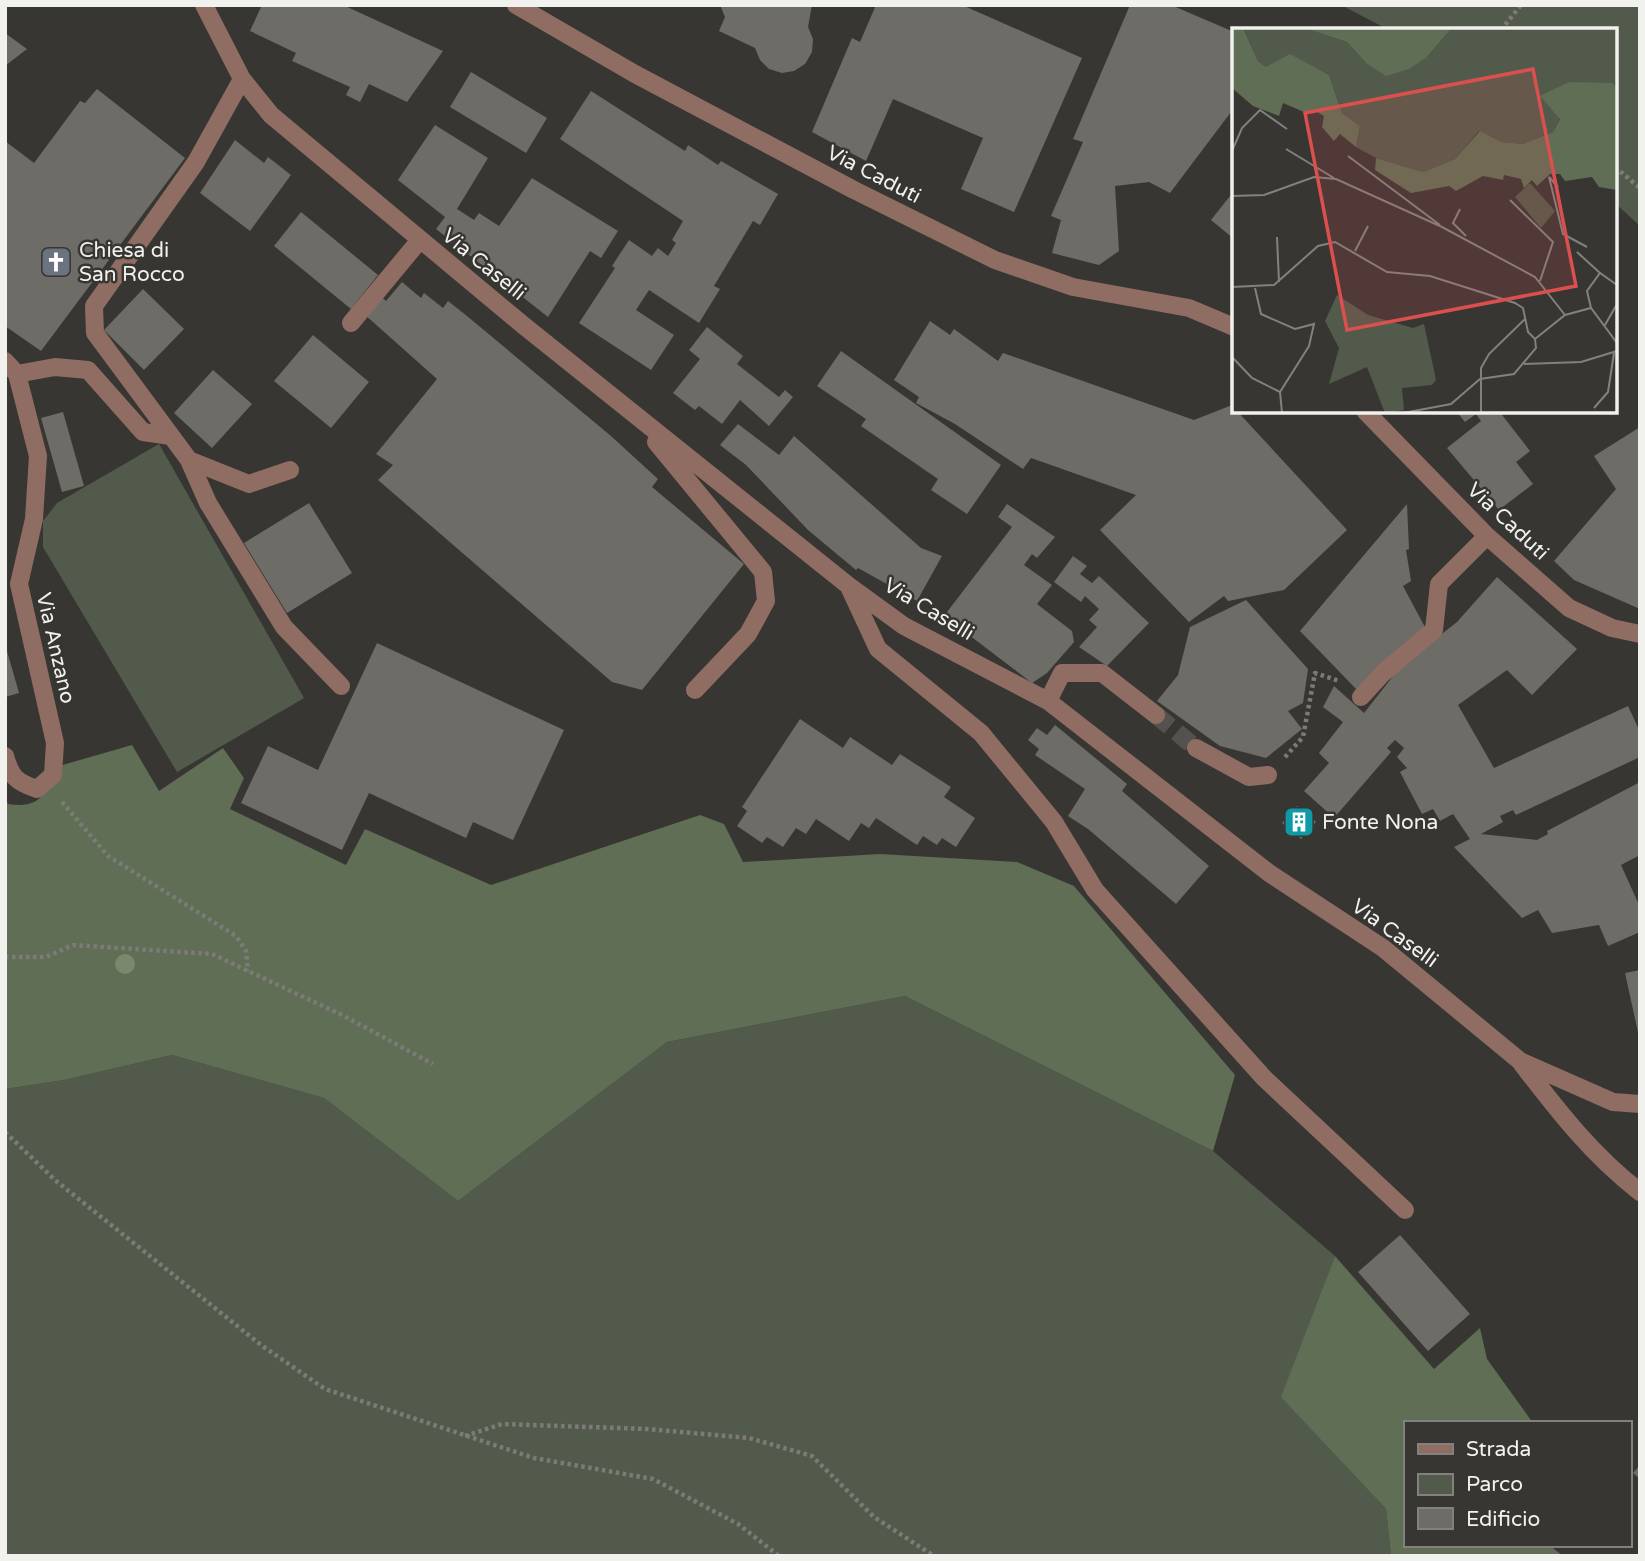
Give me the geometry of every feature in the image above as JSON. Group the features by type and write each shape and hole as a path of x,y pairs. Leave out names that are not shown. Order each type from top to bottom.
{"street":[{"name":"Via Caselli","path":"204,5 242,79 271,115 419,241 849,586 904,626 1048,701 1269,873 1383,948 1520,1061 1613,1102 1640,1104"},
{"name":"Via Caduti","path":"516,5 635,74 995,260 1073,286 1189,308 1232,326"},
{"path":"242,79 196,162 94,306 95,333 189,460 215,513 284,627 341,686"},
{"path":"351,323 419,241"},
{"path":"11,367 31,369 55,366 88,370 142,432 171,436"},
{"name":"Via Anzano","path":"5,756 10,775 19,783 37,789 53,775 55,743 19,584 34,519 38,456 11,367"},
{"name":"Via Caduti","path":"1367,413 1487,536 1569,608 1612,628 1640,634"},
{"path":"633,414 763,572 766,601 748,634 695,691"},
{"path":"189,460 249,484 290,470"},
{"path":"1362,697 1383,673 1434,630 1439,584 1487,536"},
{"path":"849,586 878,649 981,733 1054,822 1095,890 1264,1078 1405,1210"},
{"path":"1048,701 1062,673 1102,673 1156,715"},
{"path":"1196,748 1249,777 1268,775"},
{"path":"1520,1061 1572,1129 1616,1174 1640,1192"}],"path":[{"path":"1503,28 1521,5"},
{"path":"1617,169 1640,188"},
{"path":"1268,775 1303,737 1315,674 1337,680 1362,697"},
{"path":"60,799 108,856 236,936 246,951 248,971"},
{"path":"5,957 46,957 73,945 128,950 153,948 185,954 212,954 344,1016 433,1064"},
{"path":"5,1132 55,1180 261,1345 325,1389 534,1458 653,1479 738,1524 779,1556"},
{"path":"465,1436 502,1424 647,1429 749,1438 812,1456 874,1517 934,1556"}],"green space":[{"path":"1341,5 1640,5 1640,226 1617,205 1617,28 1385,28"},
{"path":"159,444 304,698 177,772 43,547 43,521 57,503"},
{"path":"132,745 159,791 223,748 244,778 230,809 346,865 365,829 491,885 700,815 724,824 743,862 880,854 1017,862 1074,886 1235,1075 1213,1151 905,996 667,1042 458,1201 324,1098 172,1055 64,1080 5,1089 5,799 8,804 28,804 46,791 59,766"},
{"path":"905,996 1213,1151 1335,1256 1282,1397 1386,1509 1391,1556 5,1556 5,1089 64,1080 172,1055 324,1098 458,1201 667,1042"},
{"path":"1335,1256 1434,1369 1480,1328 1487,1359 1532,1421 1404,1421 1404,1547 1552,1547 1563,1556 1391,1556 1386,1509 1281,1397"}],"building":[{"path":"262,5 343,5 443,51 407,102 369,84 360,102 346,95 350,87 292,61 296,53 250,31"},
{"path":"720,5 812,5 808,27 813,39 812,52 805,64 794,71 782,73 769,69 760,60 755,48 719,31 725,17"},
{"path":"876,5 962,5 1082,58 1014,212 961,189 983,138 893,99 866,161 812,132 852,38 860,42"},
{"path":"1130,5 1171,5 1232,31 1232,111 1170,193 1149,182 1115,186 1119,251 1099,265 1052,253 1061,220 1051,216 1083,142 1073,139"},
{"path":"5,33 27,49 5,66"},
{"path":"471,72 547,118 526,153 450,107"},
{"name":"Chiesa di San Rocco","path":"97,89 185,158 41,351 5,326 5,141 34,163 80,101 85,103"},
{"path":"591,91 685,151 688,145 718,165 721,161 778,194 760,225 753,221 714,286 720,289 699,323 649,290 636,310 674,335 651,370 579,323 615,268 612,266 629,240 652,256 658,248 668,256 676,243 672,240 683,221 560,139"},
{"path":"435,125 488,158 457,209 474,220 479,213 499,226 532,178 618,231 601,258 590,251 548,317 436,229 445,217 398,180"},
{"path":"235,140 264,163 268,157 291,175 250,231 200,193"},
{"path":"1232,194 1232,237 1211,220"},
{"path":"301,212 378,275 351,309 274,246"},
{"path":"402,282 421,298 424,293 443,308 448,301 467,316 611,436 658,479 652,487 744,564 642,690 612,682 378,480 393,465 376,454 437,379 364,314 380,295 386,301"},
{"path":"143,289 184,329 144,370 104,330"},
{"path":"930,321 950,335 954,329 998,361 1003,353 1194,420 1232,405 1232,413 1239,413 1347,530 1284,590 1228,601 1224,596 1189,622 1100,530 1136,495 1031,458 1023,469 955,424 916,403 919,397 894,380"},
{"path":"707,327 743,356 737,364 779,397 785,390 793,397 769,426 740,400 722,424 699,406 695,410 673,393 700,359 689,350"},
{"path":"313,335 369,382 331,428 274,381"},
{"path":"841,351 1001,465 967,514 931,490 938,479 861,426 866,419 817,386"},
{"path":"213,370 252,404 212,448 174,413"},
{"path":"63,412 84,486 62,492 41,418"},
{"path":"1458,413 1501,413 1530,451 1516,462 1533,484 1499,510 1447,448 1481,421 1476,414 1465,422"},
{"path":"738,424 779,455 794,436 921,548 942,556 917,601 858,568 856,570 808,530 746,465 720,445"},
{"path":"1640,427 1640,609 1574,580 1554,561 1616,489 1594,456"},
{"path":"309,503 352,573 287,613 244,543"},
{"path":"1007,504 1055,537 1037,558 1032,554 1024,565 1052,585 1037,604 1072,631 1074,642 1047,673 1032,683 944,616 1012,527 998,517"},
{"path":"1407,504 1409,549 1406,550 1411,581 1403,586 1426,629 1357,690 1300,631"},
{"path":"1073,556 1087,566 1080,574 1092,583 1099,576 1149,623 1107,666 1079,647 1097,627 1089,620 1099,609 1085,596 1081,602 1054,582"},
{"path":"1497,577 1577,649 1532,695 1507,670 1458,705 1494,768 1628,706 1640,732 1640,757 1516,815 1513,810 1500,816 1503,822 1481,834 1537,840 1548,834 1547,831 1640,782 1640,855 1621,865 1640,907 1640,932 1608,946 1599,925 1552,933 1538,910 1522,918 1454,847 1470,839 1453,814 1440,821 1433,809 1422,814 1400,772 1407,768 1397,757 1404,748 1395,740 1387,748 1391,752 1334,818 1304,791 1329,763 1319,753 1343,722 1323,707 1334,686 1364,713 1401,666 1457,622"},
{"path":"1246,600 1308,669 1303,703 1288,711 1302,729 1266,758 1220,746 1157,701 1178,675 1190,627"},
{"path":"377,643 564,730 513,840 473,822 466,838 369,793 342,850 241,803 268,746 318,770"},
{"path":"5,644 19,693 5,697"},
{"path":"800,719 843,748 850,737 892,765 900,754 951,787 944,797 975,818 956,847 942,838 937,845 923,836 917,845 876,818 869,828 861,823 849,841 816,819 806,834 796,828 783,847 767,837 762,843 737,826 747,811 742,807"},
{"path":"1055,725 1127,784 1122,791 1209,866 1176,904 1088,829 1068,816 1085,789 1035,755 1039,749 1028,740 1037,728 1047,735"},
{"name":"Fonte Nona","path":"1297,806 1316,822 1301,839 1282,823"},
{"path":"1640,970 1640,1036 1639,1037 1625,973"},
{"path":"1400,1235 1470,1314 1428,1351 1358,1272"},
{"path":"1640,1465 1640,1479 1633,1473"}],"tunnel":[{"path":"1156,715 1196,748"}],"place":[{"name":"Chiesa di San Rocco","path":"56,262"},
{"name":"Fonte Nona","path":"1299,822"}]}
